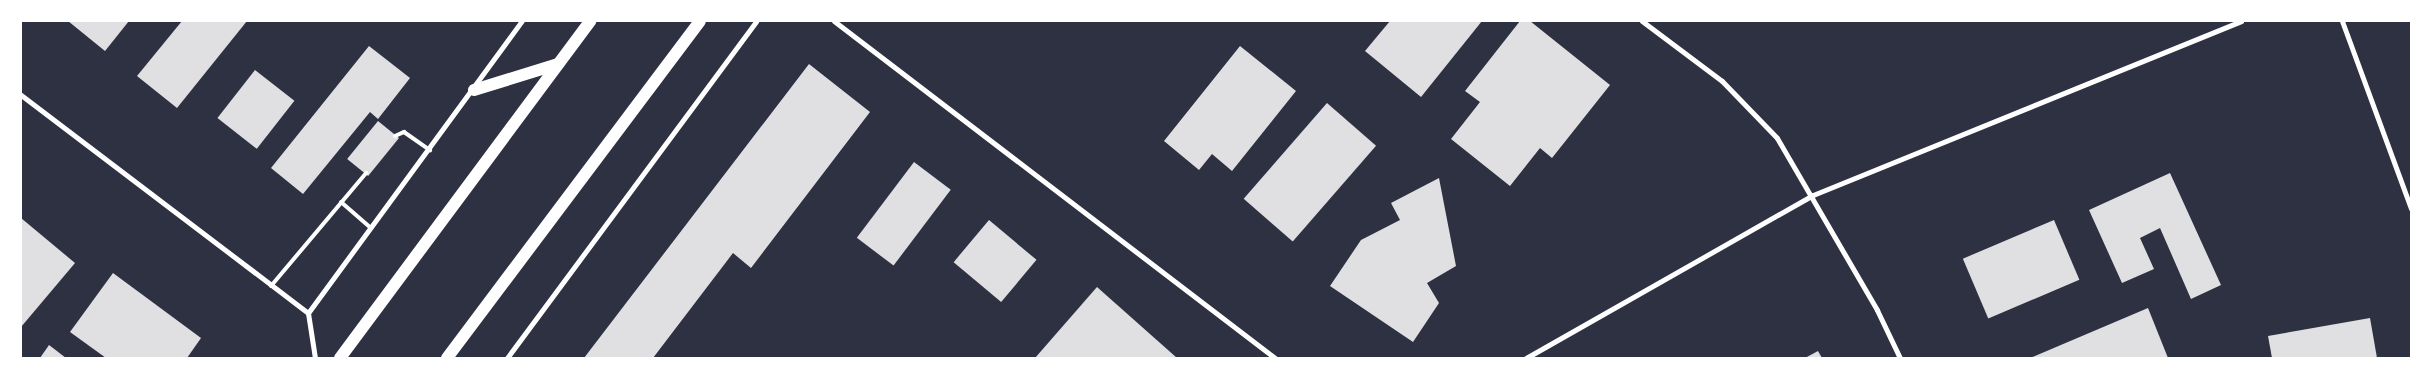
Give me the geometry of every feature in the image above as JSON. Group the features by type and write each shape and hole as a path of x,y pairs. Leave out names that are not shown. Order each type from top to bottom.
{"main road":[{"path":"340,358 590,21"},
{"path":"447,358 700,21"},
{"path":"474,90 558,64"}],"street":[{"path":"308,314 474,90 522,21"},
{"path":"507,358 756,21"},
{"path":"834,21 1275,358"},
{"path":"1642,21 1722,82 1777,138 1812,195 1900,358"},
{"path":"1526,358 1812,195 2241,21"},
{"path":"2342,21 2411,209"},
{"path":"21,95 308,314 315,358"}],"lane":[{"path":"395,136 404,132 430,150"},
{"path":"271,287 366,173"},
{"path":"341,202 371,228"}],"building":[{"path":"68,21 129,21 105,51"},
{"path":"182,21 247,21 177,108 137,76"},
{"path":"1390,21 1482,21 1421,97 1365,51"},
{"path":"1520,21 1530,21 1610,85 1552,158 1540,148 1510,186 1451,139 1480,102 1465,91"},
{"path":"369,46 410,78 378,119 370,112 303,194 271,168"},
{"path":"1240,46 1296,91 1232,171 1212,154 1199,170 1164,141"},
{"path":"809,64 870,112 751,268 733,253 653,358 584,358"},
{"path":"255,70 294,101 257,149 217,118"},
{"path":"1327,103 1376,146 1293,241 1244,199"},
{"path":"378,121 399,138 368,176 347,159"},
{"path":"914,162 951,190 894,266 857,238"},
{"path":"2170,173 2221,285 2191,299 2160,228 2140,238 2154,269 2122,283 2089,210"},
{"path":"1439,178 1456,266 1427,283 1439,303 1413,342 1330,286 1361,240 1400,220 1391,203"},
{"path":"21,218 75,263 21,327"},
{"path":"989,220 1036,260 1001,302 954,262"},
{"path":"2054,220 2079,280 1988,319 1963,259"},
{"path":"113,273 201,338 187,358 106,358 70,332"},
{"path":"1097,287 1177,358 1035,358"},
{"path":"2148,308 2168,358 2030,358"},
{"path":"2370,318 2377,358 2272,358 2268,336"},
{"path":"49,345 66,358 40,358"},
{"path":"1818,351 1822,358 1805,358"}]}
